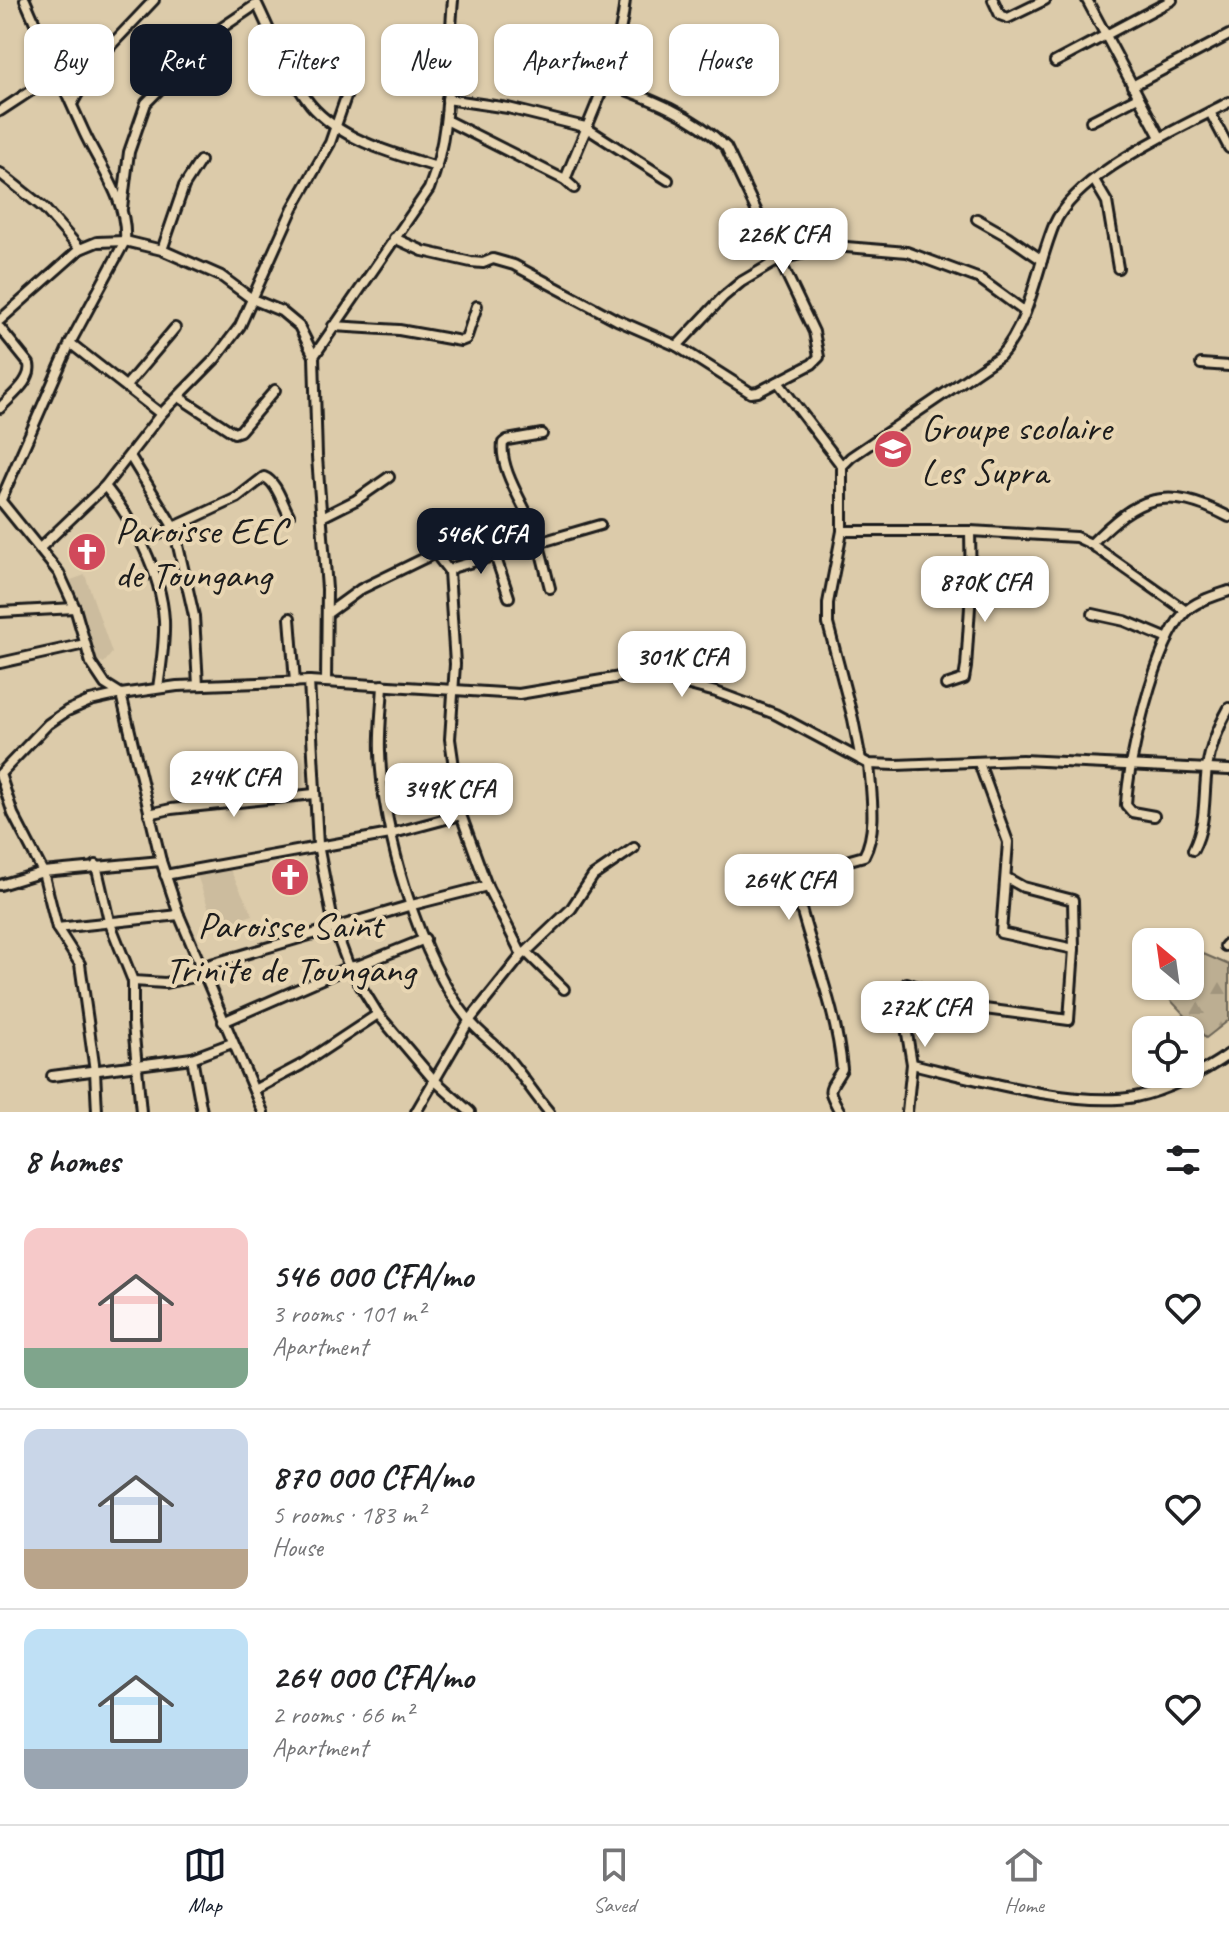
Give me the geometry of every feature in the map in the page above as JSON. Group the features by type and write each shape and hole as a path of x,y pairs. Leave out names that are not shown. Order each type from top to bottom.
{"street":[{"path":"25,0 36,24"},
{"path":"72,104 96,61 154,0"},
{"path":"326,682 328,613 312,368 314,356 429,189 437,167 446,120 453,0"},
{"path":"620,24 625,0"},
{"path":"993,0 1000,15 1008,18 1045,0"},
{"path":"1087,0 1160,137"},
{"path":"1055,62 1172,0"},
{"path":"122,208 129,152 146,103 217,31 255,2 301,90 311,105 336,128 437,167"},
{"path":"1132,86 1229,35"},
{"path":"0,111 24,95"},
{"path":"68,96 122,208 126,221 125,241 70,343 0,501 59,573 75,608 91,663 105,684 121,694 165,875 223,1022 263,1112"},
{"path":"40,548 105,486 161,414 215,359 240,326 293,208 330,143 346,96"},
{"path":"565,180 601,96"},
{"path":"394,238 423,251 471,262 483,263 493,259 514,265 604,314 677,346 751,393 812,364 819,357 814,332 726,147 711,133 675,111 638,96"},
{"path":"1091,121 1138,97"},
{"path":"447,99 508,108 585,127 668,180"},
{"path":"842,466 1000,356 1015,339 1056,221 1074,198 1094,180 1160,137 1229,102"},
{"path":"1210,112 1229,148"},
{"path":"446,120 565,180 574,188"},
{"path":"162,250 184,186 200,161"},
{"path":"0,173 44,208 80,249"},
{"path":"1094,180 1107,202 1118,268"},
{"path":"977,219 1042,260"},
{"path":"0,320 80,249 97,242 125,241 162,250 221,276 252,299 281,311 299,326 314,356"},
{"path":"677,346 741,282 780,259 834,246 907,252 980,279 1024,311"},
{"path":"333,326 399,330 461,341 466,339 477,306"},
{"path":"0,328 29,364 31,371 0,408"},
{"path":"126,386 175,328"},
{"path":"70,343 161,414"},
{"path":"1201,364 1229,366"},
{"path":"778,382 842,466 842,531 828,603 828,624 865,762 872,811 868,849 864,856 807,872 794,881 835,1019 842,1069 828,1091 840,1112"},
{"path":"179,397 234,433 240,431 275,390"},
{"path":"542,434 507,440 502,450 513,486 538,542 550,588"},
{"path":"130,456 174,528 194,616 198,685"},
{"path":"142,542 237,498 264,477 270,479 289,515"},
{"path":"322,517 356,500 389,477"},
{"path":"105,486 142,542 164,617 158,688"},
{"path":"1091,544 1129,509 1150,501 1175,499 1201,505 1229,517"},
{"path":"449,571 600,525"},
{"path":"842,531 970,531 1076,537 1091,544 1186,611"},
{"path":"946,685 964,679 966,667 971,592 970,531"},
{"path":"328,613 361,589 431,555 441,558 449,571 453,621 450,739 461,815 487,886 524,953 564,989"},
{"path":"495,555 509,597"},
{"path":"1154,816 1132,812 1126,805 1129,765 1168,639 1186,611 1210,597 1229,591"},
{"path":"0,612 75,608"},
{"path":"1093,614 1125,621 1168,639"},
{"path":"290,618 295,682"},
{"path":"0,663 85,644"},
{"path":"97,1112 95,1071 80,964 57,928 43,872 13,814 0,774 48,724 90,701 158,688 309,681 519,694 626,676 678,682 760,708 865,762 979,763 1022,760 1229,770"},
{"path":"309,681 318,845 334,927 349,967 378,1014 433,1079 470,1112"},
{"path":"383,685 379,749 390,834 425,939 449,989 469,1021 503,1053 549,1112"},
{"path":"1193,850 1205,811 1207,768 1229,708"},
{"path":"979,763 1008,842 1001,933 1074,949"},
{"path":"149,814 314,794"},
{"path":"165,875 390,834 461,815"},
{"path":"416,1112 469,1021 524,953 571,909 593,876 634,848"},
{"path":"0,885 43,872 161,861"},
{"path":"96,865 109,921 133,981 141,1112"},
{"path":"907,1112 912,1064 905,1021 907,983 977,1008 1069,1020 1074,949 1073,900 1023,887 1007,878"},
{"path":"133,981 165,983 334,927 487,886"},
{"path":"57,928 179,915"},
{"path":"223,1022 349,967 425,939"},
{"path":"254,1090 312,1058 378,1014"},
{"path":"52,1076 192,1058 232,1043"},
{"path":"912,1064 1025,1089 1097,1099 1133,1097 1151,1092 1193,1076 1229,1054"},
{"path":"192,1058 202,1112"}],"shaded area":[{"path":"85,575 112,653 104,663 95,659 71,580"},
{"path":"228,866 253,915 215,927 196,872"}],"green space":[{"path":"1204,954 1229,965 1229,1020 1206,1038 1204,1016 1185,1016 1171,1000 1204,1000"}],"place":[{"name":"Groupe scolaire Les Supra","path":"893,449"},
{"name":"Paroisse EEC de Toungang","path":"87,552"},
{"name":"Paroisse Saint Trinite de Toungang","path":"290,877"}]}
